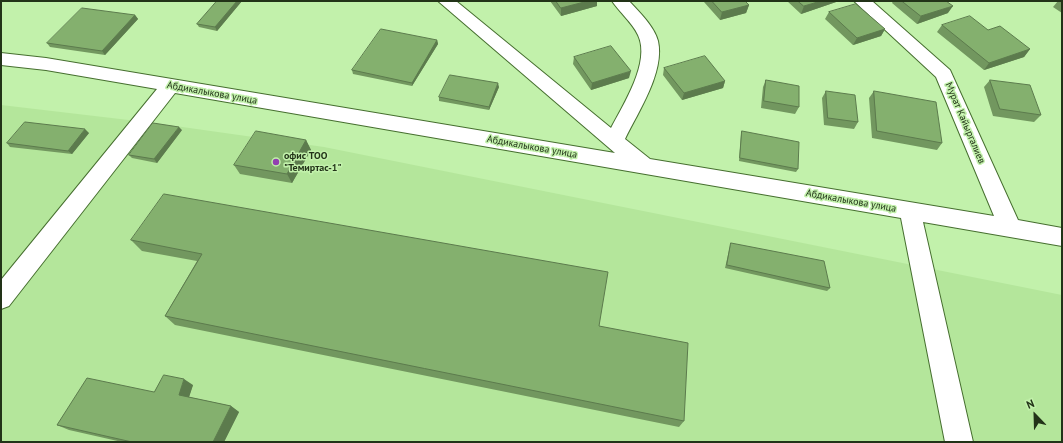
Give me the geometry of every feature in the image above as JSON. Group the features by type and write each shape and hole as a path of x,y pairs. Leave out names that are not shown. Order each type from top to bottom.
{"street":[{"path":"446,1 647,167"},
{"path":"614,141 645,77 650,58 649,40 620,1"},
{"name":"Мурат Кайыргалиев","path":"862,1 944,74 1010,228"},
{"name":"Абдикалыкова улица","path":"1,59 46,64 1062,237"},
{"path":"1,298 171,86"},
{"path":"910,211 959,442"}],"shaded area":[{"path":"1,105 154,123 324,147 1062,295 1062,442 1,442"}],"building":[{"path":"217,1 237,1 215,27 197,24"},
{"path":"556,1 588,1 561,8"},
{"path":"712,1 745,1 749,5 722,12"},
{"path":"798,1 821,1 804,6"},
{"path":"902,1 946,1 953,6 921,16"},
{"path":"856,4 885,29 857,38 829,12"},
{"path":"82,8 135,15 102,51 47,43"},
{"path":"970,16 988,30 1000,26 1030,49 989,63 942,25"},
{"path":"381,29 437,40 412,83 352,70"},
{"path":"611,46 631,71 592,83 574,57"},
{"path":"705,56 725,81 684,93 664,68"},
{"path":"450,75 498,83 489,107 439,97"},
{"path":"766,80 799,86 799,107 764,101"},
{"path":"990,80 1030,85 1041,115 1000,109"},
{"path":"826,91 855,95 858,122 828,118"},
{"path":"874,91 936,102 942,143 877,131"},
{"path":"25,122 85,129 68,151 7,143"},
{"path":"153,123 179,127 154,159 129,155"},
{"name":"офис ТОО \"Темиртас-1\"","path":"256,131 306,140 287,174 234,165"},
{"path":"742,131 799,142 798,169 740,158"},
{"path":"164,194 608,272 599,326 688,343 684,421 165,316 202,254 131,240"},
{"path":"731,243 824,261 830,288 727,265"},
{"path":"164,375 184,379 179,395 231,406 213,442 132,442 57,425 87,378 154,392"}],"place":[{"name":"офис ТОО \"Темиртас-1\"","path":"276,162"}]}
